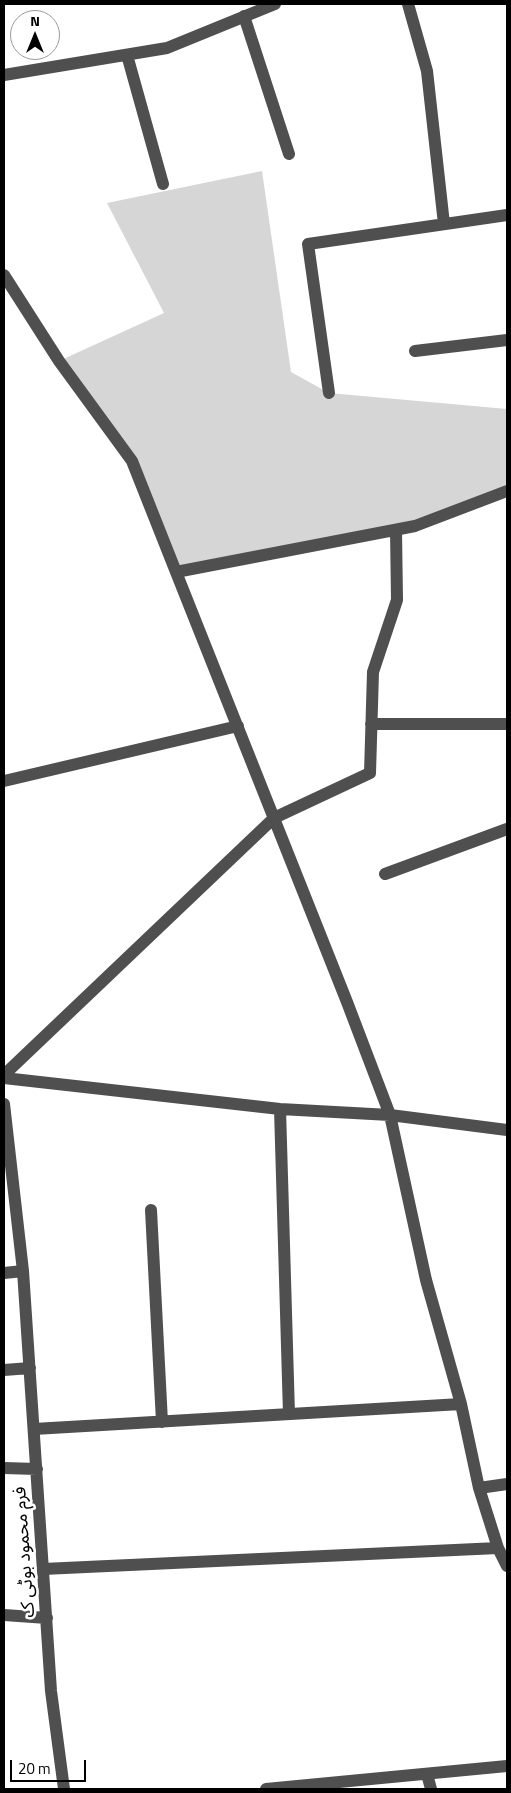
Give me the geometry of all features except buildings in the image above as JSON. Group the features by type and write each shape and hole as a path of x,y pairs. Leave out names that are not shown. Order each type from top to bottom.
{"street":[{"path":"4,74 167,48 275,4"},
{"path":"408,4 426,71 444,224"},
{"path":"244,16 289,154"},
{"path":"127,55 163,184"},
{"path":"329,393 308,244 507,215"},
{"path":"4,275 59,361 132,461 390,1115 426,1280 461,1404 478,1488 498,1548 507,1566"},
{"path":"415,351 507,340"},
{"path":"176,572 415,526 507,491"},
{"path":"4,1077 274,818 370,773 373,672 397,600 396,530"},
{"path":"371,724 507,724"},
{"path":"4,781 238,726"},
{"path":"385,874 507,829"},
{"path":"4,1077 280,1109 390,1115 507,1130"},
{"name":"فرم محمود بوٹی ک","path":"4,1104 23,1271 51,1691 64,1789"},
{"path":"280,1109 289,1414"},
{"path":"151,1210 162,1422"},
{"path":"4,1273 23,1271"},
{"path":"4,1370 30,1368"},
{"path":"34,1429 461,1404"},
{"path":"4,1468 37,1469"},
{"path":"478,1488 507,1484"},
{"path":"43,1569 498,1548"},
{"path":"4,1615 47,1618"},
{"path":"266,1789 361,1785 427,1774 507,1766"},
{"path":"427,1774 431,1789"}],"shaded area":[{"path":"262,171 291,372 329,393 507,409 507,491 415,526 176,572 132,461 59,361 164,313 107,203"}]}
